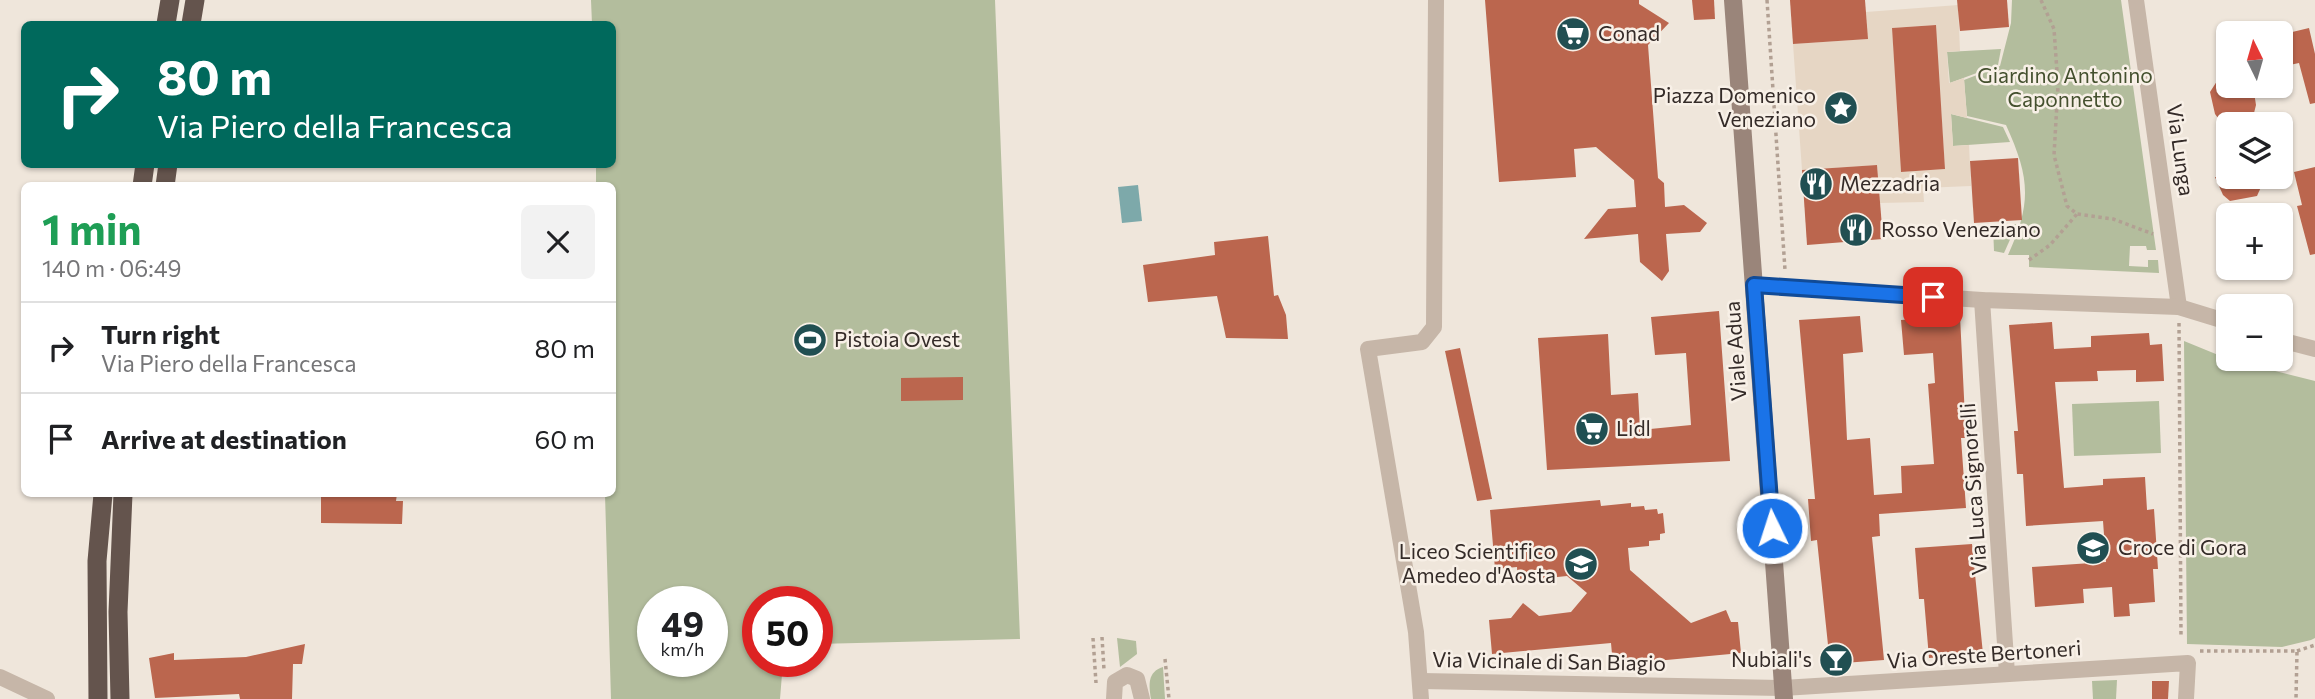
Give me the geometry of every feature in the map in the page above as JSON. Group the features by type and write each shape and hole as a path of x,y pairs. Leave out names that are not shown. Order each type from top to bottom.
{"highway":[{"path":"166,21 170,0"},
{"path":"192,21 195,0"},
{"path":"98,699 97,561 103,497"},
{"path":"120,699 118,598 123,497"}],"main road":[{"name":"Viale Adua","path":"1733,0 1783,693"}],"street":[{"name":"Via Vicinale di San Biagio","path":"1436,0 1434,327 1422,342 1368,349 1414,614 1422,681 1607,692 1783,693"},
{"name":"Via Lunga","path":"2136,0 2179,307"},
{"path":"1754,285 1982,300 2179,307 2216,318"},
{"name":"Via Luca Signorelli","path":"1982,300 2007,674"},
{"path":"2293,343 2315,349"},
{"path":"2186,699 2191,657"},
{"name":"Via Oreste Bertoneri","path":"1783,693 2191,657"},
{"path":"1114,699 1115,682 1127,675 1137,679 1142,699"},
{"path":"0,677 47,699"},
{"path":"1422,681 1422,699"}],"path":[{"path":"1767,0 1786,287"},
{"path":"2041,0 2052,24 2058,76 2055,161 2065,200 2077,214 2113,219 2154,235"},
{"path":"2029,260 2050,245 2077,214"},
{"path":"2179,307 2181,636"},
{"path":"1093,638 1097,687"},
{"path":"2191,657 2297,651 2315,645"},
{"path":"2296,699 2297,651"},
{"path":"1165,659 1169,699"}],"green space":[{"name":"Pistoia Ovest","path":"591,0 995,0 1020,639 833,644 833,586 742,586 742,677 782,677 780,699 611,699 605,497 616,497 616,182 596,182 596,168 616,168 616,21 592,21"},
{"name":"Giardino Antonino Caponnetto","path":"2012,0 2121,0 2156,250 2147,250 2146,246 2130,246 2129,266 2148,267 2148,260 2158,260 2159,273 2029,267 2029,255 2008,255 2024,205 2024,175 2006,125 1967,116 1964,80 2000,66 2011,23"},
{"path":"2001,49 1998,65 1950,83 1947,52"},
{"path":"1951,114 2003,127 2010,142 1953,146"},
{"path":"2017,224 2004,253 1994,251 1993,226"},
{"path":"2184,341 2216,354 2216,371 2275,371 2315,381 2315,638 2282,647 2187,644"},
{"path":"2159,401 2161,453 2074,456 2072,404"},
{"path":"1117,638 1136,641 1137,654 1120,667"},
{"path":"1163,667 1165,699 1151,699 1152,676"},
{"path":"2117,680 2116,699 2093,699 2092,681"}],"shaded area":[{"path":"1958,5 1960,51 1947,52 1949,83 1964,78 1967,118 1951,114 1953,146 1969,145 1971,186 1923,188 1924,202 1880,203 1877,165 1802,170 1793,44 1867,39 1866,12","holes":["1935,25 1896,87 1892,28","1941,108 1945,169 1901,172 1897,111"]}],"water":[{"path":"1138,185 1142,221 1122,223 1118,187"}],"building":[{"path":"1485,0 1639,0 1639,4 1669,23 1648,45 1658,178 1664,183 1665,207 1684,205 1707,223 1700,232 1666,234 1669,271 1662,281 1640,262 1638,234 1584,239 1608,209 1636,207 1634,180 1596,147 1574,149 1576,177 1499,182"},
{"path":"1692,0 1714,0 1715,19 1694,20"},
{"path":"1790,0 1865,0 1868,39 1793,44"},
{"path":"1957,0 2007,0 2009,27 1960,31"},
{"path":"1936,25 1945,169 1901,172 1892,28"},
{"path":"2309,28 2315,54 2315,103 2310,104 2299,63 2293,64 2293,32"},
{"path":"2216,83 2216,98 2255,98 2254,112 2216,112 2216,115 2210,92"},
{"path":"2018,158 2022,220 1974,223 1970,161"},
{"path":"1877,165 1883,239 1807,245 1802,170"},
{"path":"2315,167 2315,254 2310,255 2297,206 2302,205 2294,172"},
{"path":"2220,189 2260,189 2257,196 2230,201"},
{"path":"1268,236 1274,296 1278,295 1286,315 1288,339 1226,338 1217,296 1148,302 1143,265 1215,255 1214,242"},
{"path":"1719,311 1730,461 1547,470 1538,338 1608,334 1611,395 1638,393 1640,430 1691,425 1686,353 1655,355 1651,317"},
{"path":"1860,316 1863,352 1843,354 1847,440 1870,438 1874,495 1902,493 1901,466 1934,464 1928,384 1935,383 1933,353 1904,355 1901,320 1960,316 1966,438 1961,438 1966,508 1879,514 1880,536 1872,537 1884,660 1830,664 1817,540 1811,541 1808,499 1815,499 1799,320"},
{"path":"2052,322 2054,349 2091,347 2091,336 2149,333 2150,345 2162,344 2164,381 2136,382 2136,370 2097,371 2098,381 2055,382 2064,488 2103,485 2103,479 2145,477 2147,510 2154,509 2158,569 2153,569 2155,602 2129,604 2130,616 2114,617 2112,587 2083,589 2084,603 2035,607 2032,567 2106,562 2103,521 2026,526 2023,474 2017,474 2014,431 2018,431 2009,325"},
{"path":"1460,348 1492,499 1477,501 1445,351"},
{"path":"963,377 963,400 901,401 901,378"},
{"path":"321,497 397,497 396,501 403,501 402,524 321,523"},
{"path":"1600,500 1601,506 1631,503 1631,507 1644,506 1645,510 1657,509 1658,514 1663,513 1665,533 1660,534 1660,540 1649,541 1649,546 1628,548 1630,570 1691,623 1726,610 1731,622 1738,622 1741,653 1613,665 1611,643 1492,654 1489,620 1511,618 1523,603 1539,616 1571,612 1587,593 1567,576 1518,581 1517,567 1495,569 1490,510"},
{"path":"1972,544 1983,654 1929,658 1924,599 1919,599 1915,548"},
{"path":"305,644 302,664 293,664 292,699 240,699 239,694 155,698 149,658 174,653 174,660 246,657"},
{"path":"2152,681 2169,681 2168,699 2152,699"}],"place":[{"name":"Conad","path":"1573,34"},
{"name":"Piazza Domenico Veneziano","path":"1841,108"},
{"name":"Mezzadria","path":"1816,184"},
{"name":"Rosso Veneziano","path":"1856,230"},
{"name":"Pistoia Ovest","path":"810,340"},
{"name":"Lidl","path":"1592,429"},
{"name":"Croce di Gora","path":"2093,548"},
{"name":"Liceo Scientifico Amedeo d'Aosta","path":"1581,564"},
{"name":"Nubiali's","path":"1836,660"}],"route":[{"path":"1772,528 1754,285 1933,297"}]}
